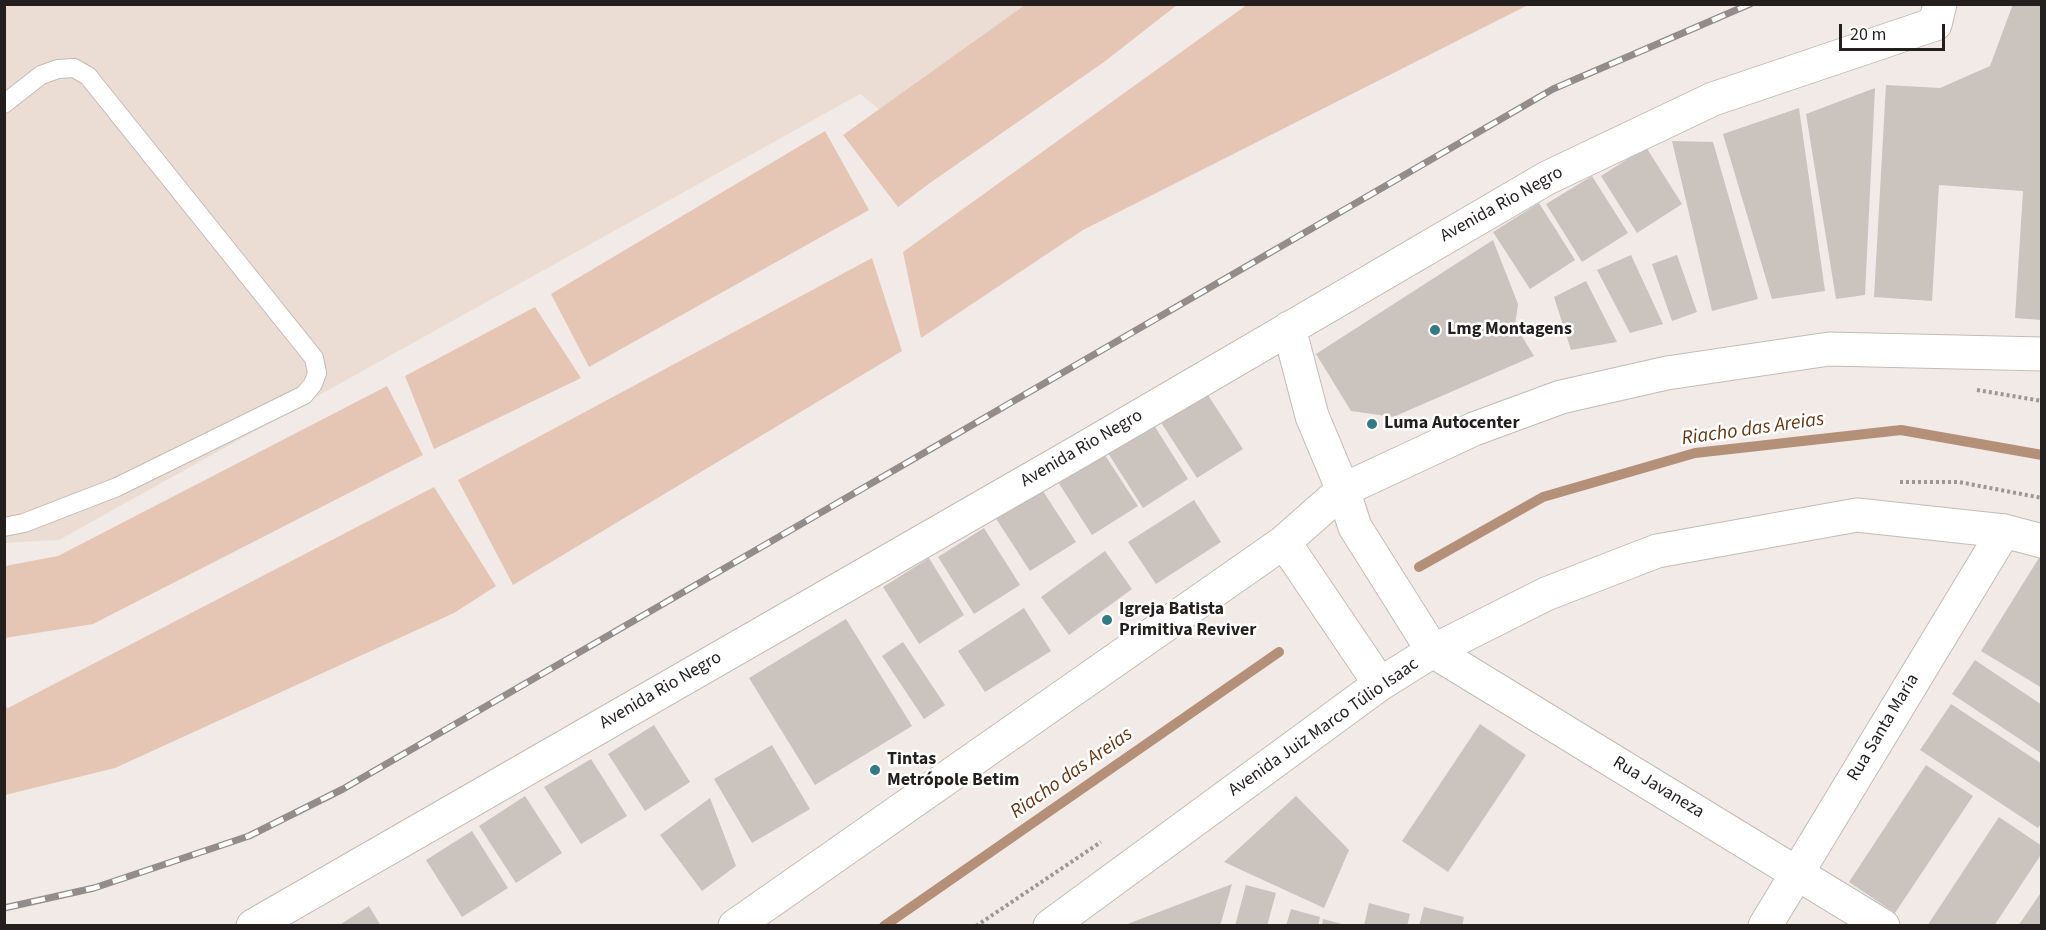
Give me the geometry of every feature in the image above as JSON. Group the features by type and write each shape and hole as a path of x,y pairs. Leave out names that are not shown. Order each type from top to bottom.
{"street":[{"name":"Avenida Rio Negro","path":"253,926 1068,458 1547,178 1713,99 1938,14"},
{"path":"1289,328 1312,416 1343,490 1355,527 1433,651"},
{"path":"735,926 1284,542 1343,490 1474,429 1561,397 1667,373 1829,349 2042,354"},
{"name":"Avenida Juiz Marco Túlio Isaac","path":"1050,926 1380,684 1433,651 1546,594 1657,551 1783,527 1857,516 2004,531 2042,541"},
{"name":"Rua Santa Maria","path":"1765,926 2004,531"},
{"path":"1284,542 1380,684"},
{"name":"Rua Javaneza","path":"1433,651 1883,926"}],"lane":[{"path":"4,104 41,75 58,69 74,68 88,76 314,358 317,373 313,384 304,395 117,486 24,524 4,527"}],"path":[{"path":"1976,389 2042,401"}],"shaded area":[{"path":"1248,4 1528,5 1083,230 921,338 903,252"},
{"path":"5,5 1056,5 897,124 860,94 59,540 5,543"},
{"path":"1025,5 1177,5 1104,62 898,207 843,135"},
{"path":"825,131 869,210 589,367 551,294"},
{"path":"872,258 902,351 513,585 458,480"},
{"path":"535,307 581,378 434,449 405,376"},
{"path":"387,386 423,455 93,624 5,638 5,566 58,556"},
{"path":"434,487 496,586 454,613 115,768 5,795 5,707 8,708"}],"building":[{"path":"2013,4 2042,4 2042,320 2015,318 2023,191 1939,185 1932,301 1874,297 1886,85 1940,88 1990,66"},
{"path":"1875,88 1865,295 1836,299 1806,114"},
{"path":"1799,108 1825,291 1772,299 1723,134"},
{"path":"1672,141 1713,142 1758,299 1712,311"},
{"path":"1646,147 1682,204 1637,233 1601,176"},
{"path":"1592,176 1628,233 1582,262 1546,204"},
{"path":"1539,203 1575,260 1530,289 1493,232"},
{"name":"Lmg Montagens","path":"1493,240 1518,304 1515,325 1534,356 1393,417 1351,411 1316,354"},
{"path":"1631,255 1663,324 1630,333 1597,270"},
{"path":"1677,255 1697,312 1672,321 1652,264"},
{"path":"1586,281 1617,342 1571,350 1554,297"},
{"path":"1206,392 1243,449 1197,478 1160,421"},
{"path":"1152,422 1188,479 1143,508 1106,450"},
{"path":"1101,449 1138,506 1092,535 1056,479"},
{"path":"1039,485 1076,542 1030,571 993,514"},
{"path":"1194,500 1221,542 1156,584 1128,542"},
{"path":"984,528 1020,585 974,614 938,557"},
{"path":"1105,551 1132,589 1069,635 1041,597"},
{"path":"2042,553 2042,688 1981,651"},
{"path":"929,558 964,615 919,644 883,587"},
{"path":"1024,608 1051,651 985,692 958,651"},
{"path":"846,619 912,726 815,785 749,678"},
{"path":"903,642 945,705 924,719 882,656"},
{"path":"1975,660 2042,705 2042,754 1952,694"},
{"path":"1951,704 2042,764 2042,822 2038,828 1920,750"},
{"path":"1480,724 1526,755 1448,872 1402,841"},
{"path":"654,725 690,782 645,811 608,754"},
{"path":"772,745 810,809 752,843 714,779"},
{"path":"591,759 627,816 581,844 544,787"},
{"path":"1926,765 1973,796 1895,913 1849,882"},
{"path":"525,796 562,853 516,883 479,826"},
{"path":"1296,796 1349,850 1324,908 1224,862"},
{"path":"710,798 736,866 702,891 660,835"},
{"path":"1999,817 2042,846 2042,853 1994,926 1927,926"},
{"path":"472,831 508,888 462,917 426,860"},
{"path":"1232,884 1220,926 1125,926 1125,925"},
{"path":"1246,885 1276,893 1267,926 1235,926"},
{"path":"2042,891 2042,926 2018,926"},
{"path":"1369,903 1410,914 1407,926 1364,926"},
{"path":"369,906 381,926 338,926"},
{"path":"1424,907 1464,917 1462,926 1419,926"},
{"path":"1291,909 1320,917 1318,926 1286,926"},
{"path":"1323,919 1346,925 1346,926 1322,926"}],"waterway":[{"name":"Riacho das Areias","path":"1419,567 1543,497 1695,453 1901,430 2042,455"},
{"name":"Riacho das Areias","path":"884,926 1279,652"}],"railway":[{"path":"4,908 94,888 249,836 343,789 1553,89 1750,4"}],"place":[{"name":"Lmg Montagens","path":"1435,330"},
{"name":"Luma Autocenter","path":"1372,424"},
{"name":"Igreja Batista Primitiva Reviver","path":"1107,620"},
{"name":"Tintas Metrópole Betim","path":"875,770"}]}
